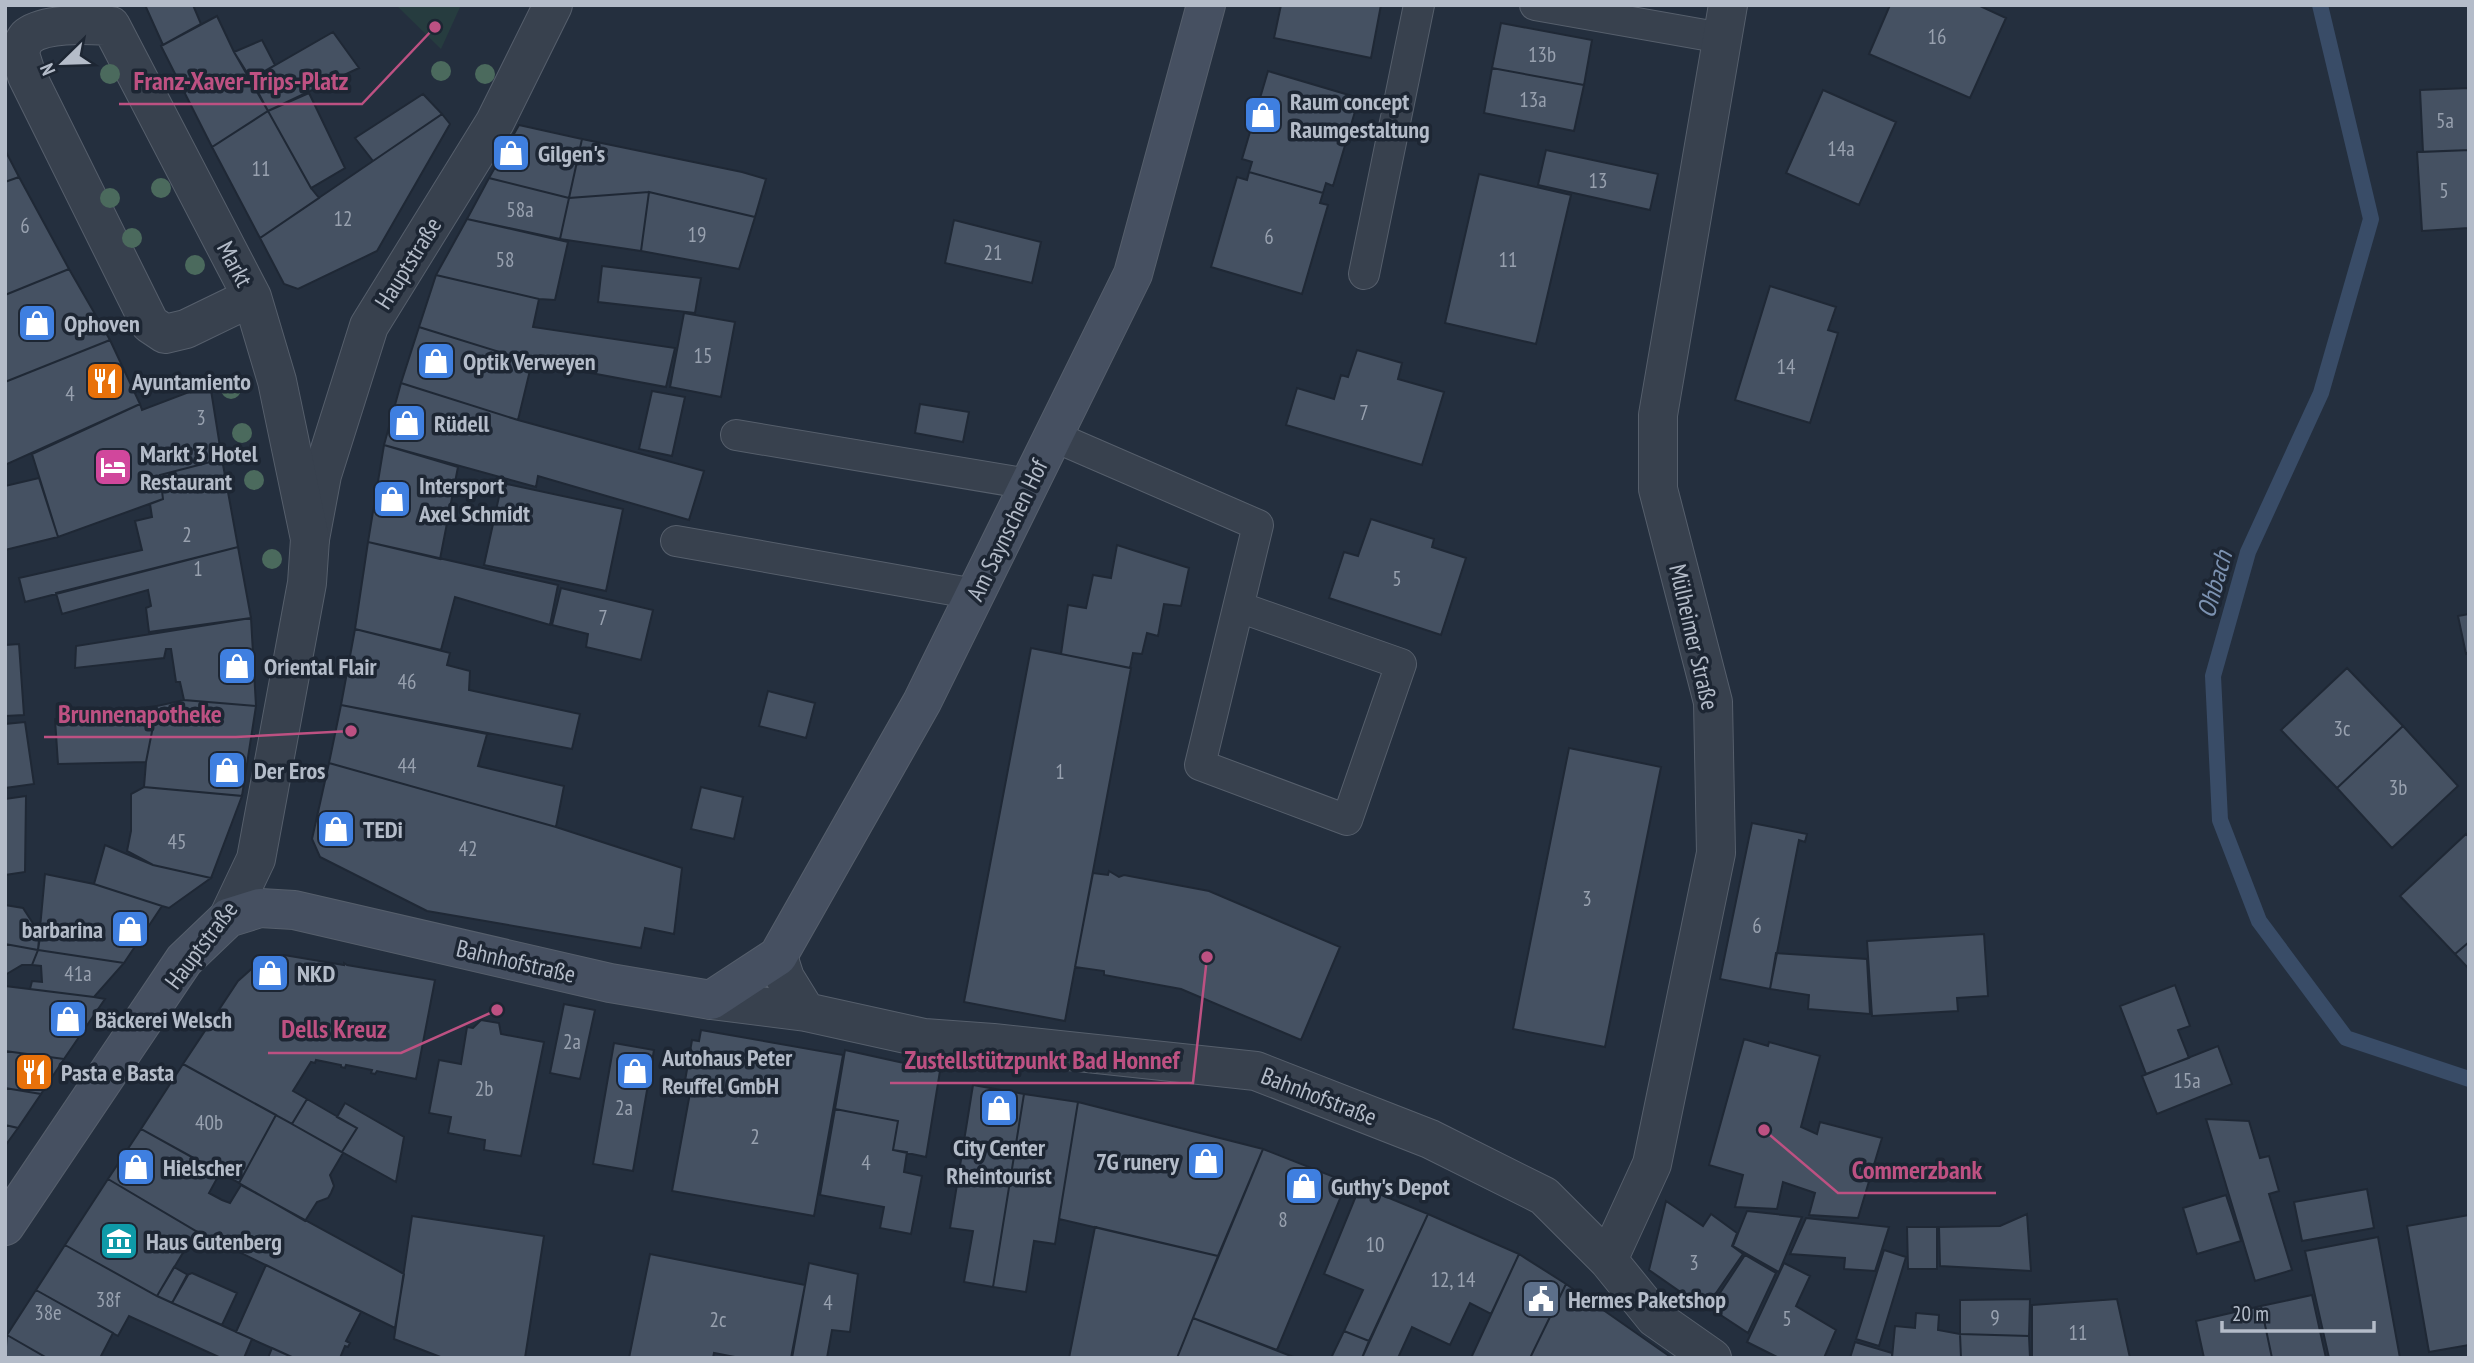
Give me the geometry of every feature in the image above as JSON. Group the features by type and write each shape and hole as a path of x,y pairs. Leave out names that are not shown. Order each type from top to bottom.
{"main road":[{"name":"Am Saynschen Hof","path":"711,1000 778,956 922,702 1133,274 1206,5"},
{"name":"Bahnhofstraße","path":"228,918 260,908 294,910 610,983 711,1000"},
{"name":"Hauptstraße","path":"5,1226 184,960 228,918"}],"street":[{"name":"Hauptstraße","path":"228,918 256,859 307,583 310,540 322,475 369,326 495,122 553,5"},
{"name":"Mülheimer Straße","path":"1608,1260 1652,1164 1716,853 1713,702 1658,489 1658,415 1725,22"},
{"name":"Markt","path":"77,24 110,26 252,297 186,329 165,334 150,324 12,49 27,37 48,29 77,24"},
{"name":"Hauptstraße","path":"252,297 277,381 310,540"},
{"path":"778,956 785,978 806,1012"},
{"name":"Bahnhofstraße","path":"711,1000 806,1012 924,1038 1256,1071 1430,1139 1544,1196 1608,1260 1655,1318 1712,1358"}],"lane":[{"path":"1364,274 1419,5"},
{"path":"1535,5 1725,22"},
{"path":"736,435 1030,484"},
{"path":"1053,436 1258,525 1200,765 1347,820 1401,664 1239,607"},
{"path":"676,541 975,594"}],"green space":[{"path":"396,5 461,5 441,49"}],"building":[{"path":"145,5 193,5 201,24 163,45"},
{"path":"1281,5 1381,5 1371,58 1274,38"},
{"path":"1890,5 1978,5 2006,18 1970,98 1869,54"},
{"path":"217,16 268,111 212,147 161,46"},
{"path":"1501,23 1592,40 1584,85 1492,68"},
{"path":"333,32 359,68 268,111 251,79"},
{"path":"262,40 275,65 251,79 234,52"},
{"path":"1492,68 1584,85 1574,131 1484,113"},
{"path":"1268,71 1359,98 1333,186 1326,183 1323,193 1249,172 1252,162 1242,159"},
{"path":"2469,88 2469,150 2423,152 2420,90"},
{"path":"1823,90 1896,122 1859,205 1786,173"},
{"path":"309,93 345,168 311,188 268,111"},
{"path":"423,94 442,114 373,161 355,138"},
{"path":"268,111 319,198 260,238 212,147"},
{"path":"442,114 450,124 377,251 298,289 284,284 260,238"},
{"path":"519,125 582,139 569,198 489,178"},
{"path":"582,139 766,179 755,217 649,192 569,198"},
{"path":"5,150 19,177 5,182"},
{"path":"1546,150 1658,174 1650,210 1538,185"},
{"path":"2469,150 2469,228 2422,231 2417,152"},
{"path":"1249,172 1323,193 1320,203 1328,205 1302,294 1211,267 1237,177 1247,180"},
{"path":"1479,174 1571,195 1536,344 1445,323"},
{"path":"19,177 69,269 5,295 5,182"},
{"path":"489,178 569,198 560,239 467,219"},
{"path":"649,192 755,217 739,269 641,251"},
{"path":"649,192 641,251 560,239 569,198"},
{"path":"467,219 568,242 555,300 539,299 436,275"},
{"path":"954,220 1041,242 1032,283 945,263"},
{"path":"602,266 701,278 695,313 598,302"},
{"path":"69,269 110,340 5,382 5,295"},
{"path":"436,275 539,299 533,327 675,348 666,387 532,362 419,327"},
{"path":"1770,286 1836,307 1828,330 1838,333 1810,423 1735,400"},
{"path":"684,313 735,322 721,397 670,387"},
{"path":"419,327 532,362 518,420 401,383"},
{"path":"110,340 140,404 5,465 5,382"},
{"path":"1357,350 1402,363 1398,379 1444,392 1422,465 1286,425 1297,388 1334,399 1341,375 1348,377"},
{"path":"401,383 518,420 704,471 689,520 538,476 536,487 384,445"},
{"name":"Markt 3 Hotel Restaurant","path":"210,384 222,459 160,475 163,499 58,537 32,454 140,404 142,410"},
{"path":"652,391 685,397 672,456 639,449"},
{"path":"920,404 969,412 963,442 915,433"},
{"path":"384,445 458,467 440,559 368,542"},
{"path":"222,459 238,547 25,602 19,578 142,550 135,521 152,517 150,504 163,499 160,475"},
{"path":"39,478 58,537 5,550 5,486"},
{"path":"502,483 623,509 606,591 484,565"},
{"path":"1371,519 1434,539 1432,547 1466,558 1441,635 1329,598 1344,552 1358,556"},
{"path":"368,542 558,585 550,625 455,597 441,650 355,629"},
{"path":"1117,545 1189,568 1181,606 1164,604 1158,636 1147,633 1142,654 1133,653 1130,668 1061,654 1068,605 1086,608 1093,575 1111,578"},
{"path":"238,547 251,618 149,632 146,608 151,606 148,590 62,614 56,593"},
{"path":"561,588 653,610 641,660 586,647 588,634 552,625"},
{"path":"2469,614 2469,653 2466,654 2458,616"},
{"path":"251,618 256,706 184,700 180,682 176,682 171,649 166,649 164,658 75,668 76,646"},
{"path":"355,629 450,653 447,665 470,671 469,690 580,714 572,749 341,705"},
{"path":"19,644 24,715 5,716 5,645"},
{"path":"1031,648 1131,668 1065,1021 964,1002"},
{"path":"2347,668 2403,726 2337,788 2281,730"},
{"path":"768,691 815,703 806,738 759,726"},
{"path":"184,700 256,706 242,796 144,787 157,706"},
{"path":"341,705 487,734 478,766 564,786 556,827 329,763"},
{"path":"157,706 146,762 58,764 55,719"},
{"path":"25,722 34,784 5,788 5,724"},
{"path":"2403,726 2458,786 2392,848 2337,788"},
{"path":"1569,748 1661,767 1605,1047 1513,1029"},
{"path":"329,763 556,827 682,868 674,934 645,928 641,948 427,911 320,857 312,839"},
{"path":"144,787 242,796 211,878 153,865 127,851 131,831 131,794"},
{"path":"701,787 743,797 734,839 691,829"},
{"path":"26,796 25,872 5,875 5,799"},
{"path":"1752,823 1807,834 1805,842 1799,840 1770,989 1720,979"},
{"path":"2466,834 2469,837 2469,942 2455,954 2400,896"},
{"path":"105,845 153,865 211,878 169,908 162,906 94,884"},
{"path":"1109,871 1119,877 1124,875 1209,891 1340,947 1301,1040 1181,989 1075,967 1093,873 1108,875"},
{"path":"45,874 94,884 162,906 124,963 38,950"},
{"path":"5,905 23,908 34,925 42,924 38,950 5,944"},
{"path":"1984,934 1988,996 1957,998 1958,1011 1872,1016 1867,941"},
{"path":"2469,942 2469,969 2455,954"},
{"path":"5,944 38,950 32,965 22,965 5,975"},
{"path":"38,950 124,963 94,997 30,989 32,981 42,982 41,966 32,965"},
{"path":"1776,953 1867,959 1870,1014 1808,1009 1809,995 1770,989"},
{"path":"284,955 435,980 416,1079 377,1071 375,1074 371,1073 372,1070 346,1065 345,1068 316,1060 315,1063 311,1062 293,1091 307,1099 292,1124 183,1064 238,981 256,965"},
{"path":"2175,985 2190,1026 2178,1030 2189,1058 2146,1074 2120,1006"},
{"path":"5,986 105,999 64,1059 5,1051"},
{"path":"564,1004 595,1010 580,1079 550,1073"},
{"path":"481,1020 499,1023 501,1034 544,1042 521,1156 484,1150 485,1140 448,1133 451,1117 429,1113 439,1060 461,1064 467,1027 473,1028"},
{"path":"701,1030 843,1055 814,1216 672,1191 692,1082 685,1081 692,1040 699,1041"},
{"path":"1744,1039 1768,1046 1769,1042 1820,1056 1801,1127 1817,1134 1820,1122 1882,1138 1858,1218 1809,1215 1815,1193 1783,1182 1777,1209 1735,1207 1743,1175 1709,1165"},
{"path":"614,1043 654,1050 633,1171 593,1164"},
{"path":"2218,1046 2232,1084 2157,1114 2142,1076"},
{"path":"845,1050 940,1071 926,1157 893,1150 898,1121 835,1109"},
{"path":"5,1051 64,1059 41,1094 5,1088"},
{"path":"183,1064 276,1115 239,1183 141,1129"},
{"path":"973,1085 1024,1094 993,1287 964,1282 973,1231 950,1228"},
{"path":"5,1088 41,1094 18,1128 5,1125"},
{"path":"1024,1094 1078,1102 1055,1244 1034,1241 1026,1292 993,1287"},
{"path":"307,1099 357,1128 342,1152 292,1124"},
{"path":"1078,1102 1263,1149 1218,1256 1059,1219"},
{"path":"345,1103 404,1137 396,1182 342,1152 357,1128 337,1117"},
{"path":"835,1109 898,1121 893,1150 907,1152 904,1172 922,1176 911,1234 880,1228 884,1207 820,1195"},
{"path":"276,1115 343,1153 330,1175 334,1186 331,1193 328,1198 317,1202 305,1221 239,1183"},
{"path":"2206,1119 2249,1121 2260,1158 2269,1156 2279,1191 2269,1194 2292,1270 2255,1281"},
{"path":"5,1125 18,1128 5,1146"},
{"path":"141,1129 220,1173 209,1193 230,1203 241,1185 404,1274 395,1328 196,1231 108,1179"},
{"path":"1263,1149 1347,1182 1277,1350 1193,1318"},
{"path":"108,1179 196,1231 157,1296 65,1245"},
{"path":"1360,1186 1428,1214 1369,1341 1344,1331 1363,1290 1324,1274"},
{"path":"2367,1189 2374,1228 2302,1241 2294,1202"},
{"path":"2226,1195 2241,1241 2197,1254 2183,1208"},
{"path":"1666,1201 1703,1226 1711,1214 1737,1233 1732,1246 1743,1254 1705,1309 1649,1270"},
{"path":"1747,1211 1802,1217 1779,1272 1733,1246"},
{"path":"1428,1214 1519,1254 1491,1314 1470,1303 1450,1345 1412,1327 1398,1358 1362,1358"},
{"path":"2027,1214 2031,1271 1940,1266 1939,1227 2000,1226"},
{"path":"2469,1215 2469,1345 2429,1352 2407,1226"},
{"path":"412,1216 544,1236 525,1358 443,1358 394,1339"},
{"path":"1806,1218 1889,1227 1875,1271 1844,1269 1845,1258 1790,1254"},
{"path":"1095,1227 1218,1256 1177,1358 1069,1358"},
{"path":"1907,1227 1937,1227 1937,1269 1908,1269"},
{"path":"2378,1237 2400,1358 2329,1358 2305,1251"},
{"path":"65,1245 157,1296 252,1339 244,1358 221,1358 129,1316 118,1336 36,1290"},
{"path":"1884,1250 1906,1257 1879,1346 1856,1339"},
{"path":"650,1254 805,1285 791,1358 740,1358 714,1353 713,1358 629,1358"},
{"path":"1519,1254 1566,1284 1530,1358 1471,1358"},
{"path":"1745,1255 1776,1273 1748,1333 1710,1308"},
{"path":"809,1263 858,1274 850,1332 832,1330 827,1358 792,1358"},
{"path":"1784,1263 1810,1276 1796,1306 1836,1330 1824,1358 1779,1358 1747,1342"},
{"path":"266,1265 361,1312 346,1341 350,1343 348,1347 345,1346 340,1358 294,1358 236,1332"},
{"path":"174,1267 188,1275 172,1303 157,1296"},
{"path":"192,1273 237,1293 222,1325 172,1303 187,1275"},
{"path":"1566,1284 1672,1358 1530,1358"},
{"path":"36,1290 113,1333 100,1358 47,1358 7,1335"},
{"path":"2312,1295 2326,1358 2272,1358 2261,1306"},
{"path":"2030,1299 2029,1336 1960,1334 1960,1300"},
{"path":"2117,1299 2130,1358 2032,1358 2032,1305"},
{"path":"2261,1306 2272,1358 2204,1358 2196,1321"},
{"path":"1916,1313 1939,1315 1938,1330 1960,1334 1961,1358 1892,1358 1895,1326 1915,1328"},
{"path":"1193,1318 1237,1335 1296,1358 1177,1358"},
{"path":"1344,1331 1369,1341 1362,1358 1331,1358"},
{"path":"1960,1334 2029,1336 2030,1358 1961,1358"},
{"path":"7,1335 47,1358 5,1358"},
{"path":"1855,1342 1892,1353 1892,1358 1850,1358"},
{"path":"272,1348 294,1358 268,1358"}],"waterway":[{"name":"Ohbach","path":"2320,5 2371,219 2321,393 2248,552 2213,676 2220,820 2259,921 2346,1038 2469,1079"}],"place":[{"name":"Franz-Xaver-Trips-Platz","path":"435,27"},
{"name":"Raum concept Raumgestaltung","path":"1263,115"},
{"name":"Gilgen's","path":"511,153"},
{"name":"Ophoven","path":"37,323"},
{"name":"Optik Verweyen","path":"436,361"},
{"name":"Ayuntamiento","path":"105,381"},
{"name":"Rüdell","path":"407,423"},
{"name":"Markt 3 Hotel Restaurant","path":"113,467"},
{"name":"Intersport Axel Schmidt","path":"392,499"},
{"name":"Oriental Flair","path":"237,666"},
{"name":"Brunnenapotheke","path":"351,731"},
{"name":"Der Eros","path":"227,770"},
{"name":"TEDi","path":"336,829"},
{"name":"barbarina","path":"130,929"},
{"name":"Zustellstützpunkt Bad Honnef","path":"1207,957"},
{"name":"NKD","path":"270,973"},
{"name":"Dells Kreuz","path":"497,1010"},
{"name":"Bäckerei Welsch","path":"68,1019"},
{"name":"Autohaus Peter Reuffel GmbH","path":"635,1071"},
{"name":"Pasta e Basta","path":"34,1072"},
{"name":"City Center Rheintourist","path":"999,1108"},
{"name":"Commerzbank","path":"1764,1130"},
{"name":"7G runery","path":"1206,1161"},
{"name":"Hielscher","path":"136,1167"},
{"name":"Guthy's Depot","path":"1304,1186"},
{"name":"Haus Gutenberg","path":"119,1241"},
{"name":"Hermes Paketshop","path":"1541,1299"}]}
